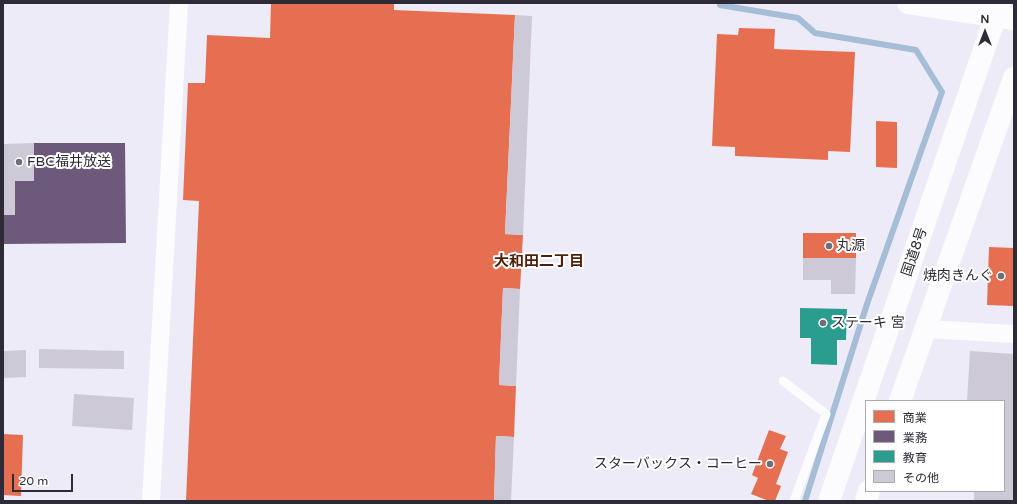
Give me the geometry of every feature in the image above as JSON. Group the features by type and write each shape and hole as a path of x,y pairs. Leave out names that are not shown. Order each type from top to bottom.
{"main road":[{"path":"908,3 1003,13"},
{"name":"国道8号","path":"829,501 1003,13"},
{"path":"900,400 1014,78"}],"street":[{"path":"151,501 179,3"},
{"path":"926,329 1014,334"}],"lane":[{"path":"783,381 826,414 794,501"}],"building: 商業":[{"path":"271,3 394,3 394,10 515,15 505,234 523,235 520,289 503,288 499,385 516,386 514,437 496,436 494,501 186,501 199,201 183,200 188,83 205,83 207,35 270,38"},
{"path":"739,28 775,29 774,49 855,52 850,152 828,151 828,160 735,156 735,147 712,146 717,34 738,35"},
{"path":"876,121 897,122 897,168 876,167"},
{"name":"丸源","path":"803,233 856,233 856,258 803,258"},
{"name":"焼肉きんぐ","path":"989,247 1014,248 1014,306 987,305"},
{"name":"スターバックス・コーヒー","path":"769,430 786,436 780,449 788,452 776,484 781,486 775,501 769,501 751,494 758,478 752,475"},
{"path":"3,434 23,435 21,496 3,495"}],"building: 業務":[{"path":"34,143 125,143 126,243 3,244 3,215 15,215 15,181 34,181"}],"building: 教育":[{"name":"ステーキ 宮","path":"800,308 847,309 846,340 837,340 837,365 811,364 811,338 800,338"}],"building: その他":[{"path":"515,15 532,16 523,235 505,234"},
{"name":"FBC福井放送","path":"34,143 34,181 15,181 15,215 3,215 3,144"},
{"path":"803,258 856,258 855,294 831,294 831,280 803,280"},
{"path":"503,288 520,289 516,386 499,385"},
{"path":"39,349 124,351 124,369 39,368"},
{"path":"26,350 26,377 3,378 3,351"},
{"path":"970,351 1014,354 1014,501 974,501 974,492 1005,492 1005,400 967,400"},
{"path":"74,394 134,398 132,430 72,426"},
{"path":"496,436 514,437 511,501 494,501"}],"waterway":[{"path":"720,5 798,18 815,33 916,50 942,92 867,304 805,501"}],"place":[{"name":"FBC福井放送","path":"19,162"},
{"name":"丸源","path":"829,246"},
{"name":"焼肉きんぐ","path":"1001,276"},
{"name":"ステーキ 宮","path":"823,323"},
{"name":"スターバックス・コーヒー","path":"770,464"}],"district":[{"name":"大和田二丁目","path":"539,262"}]}
